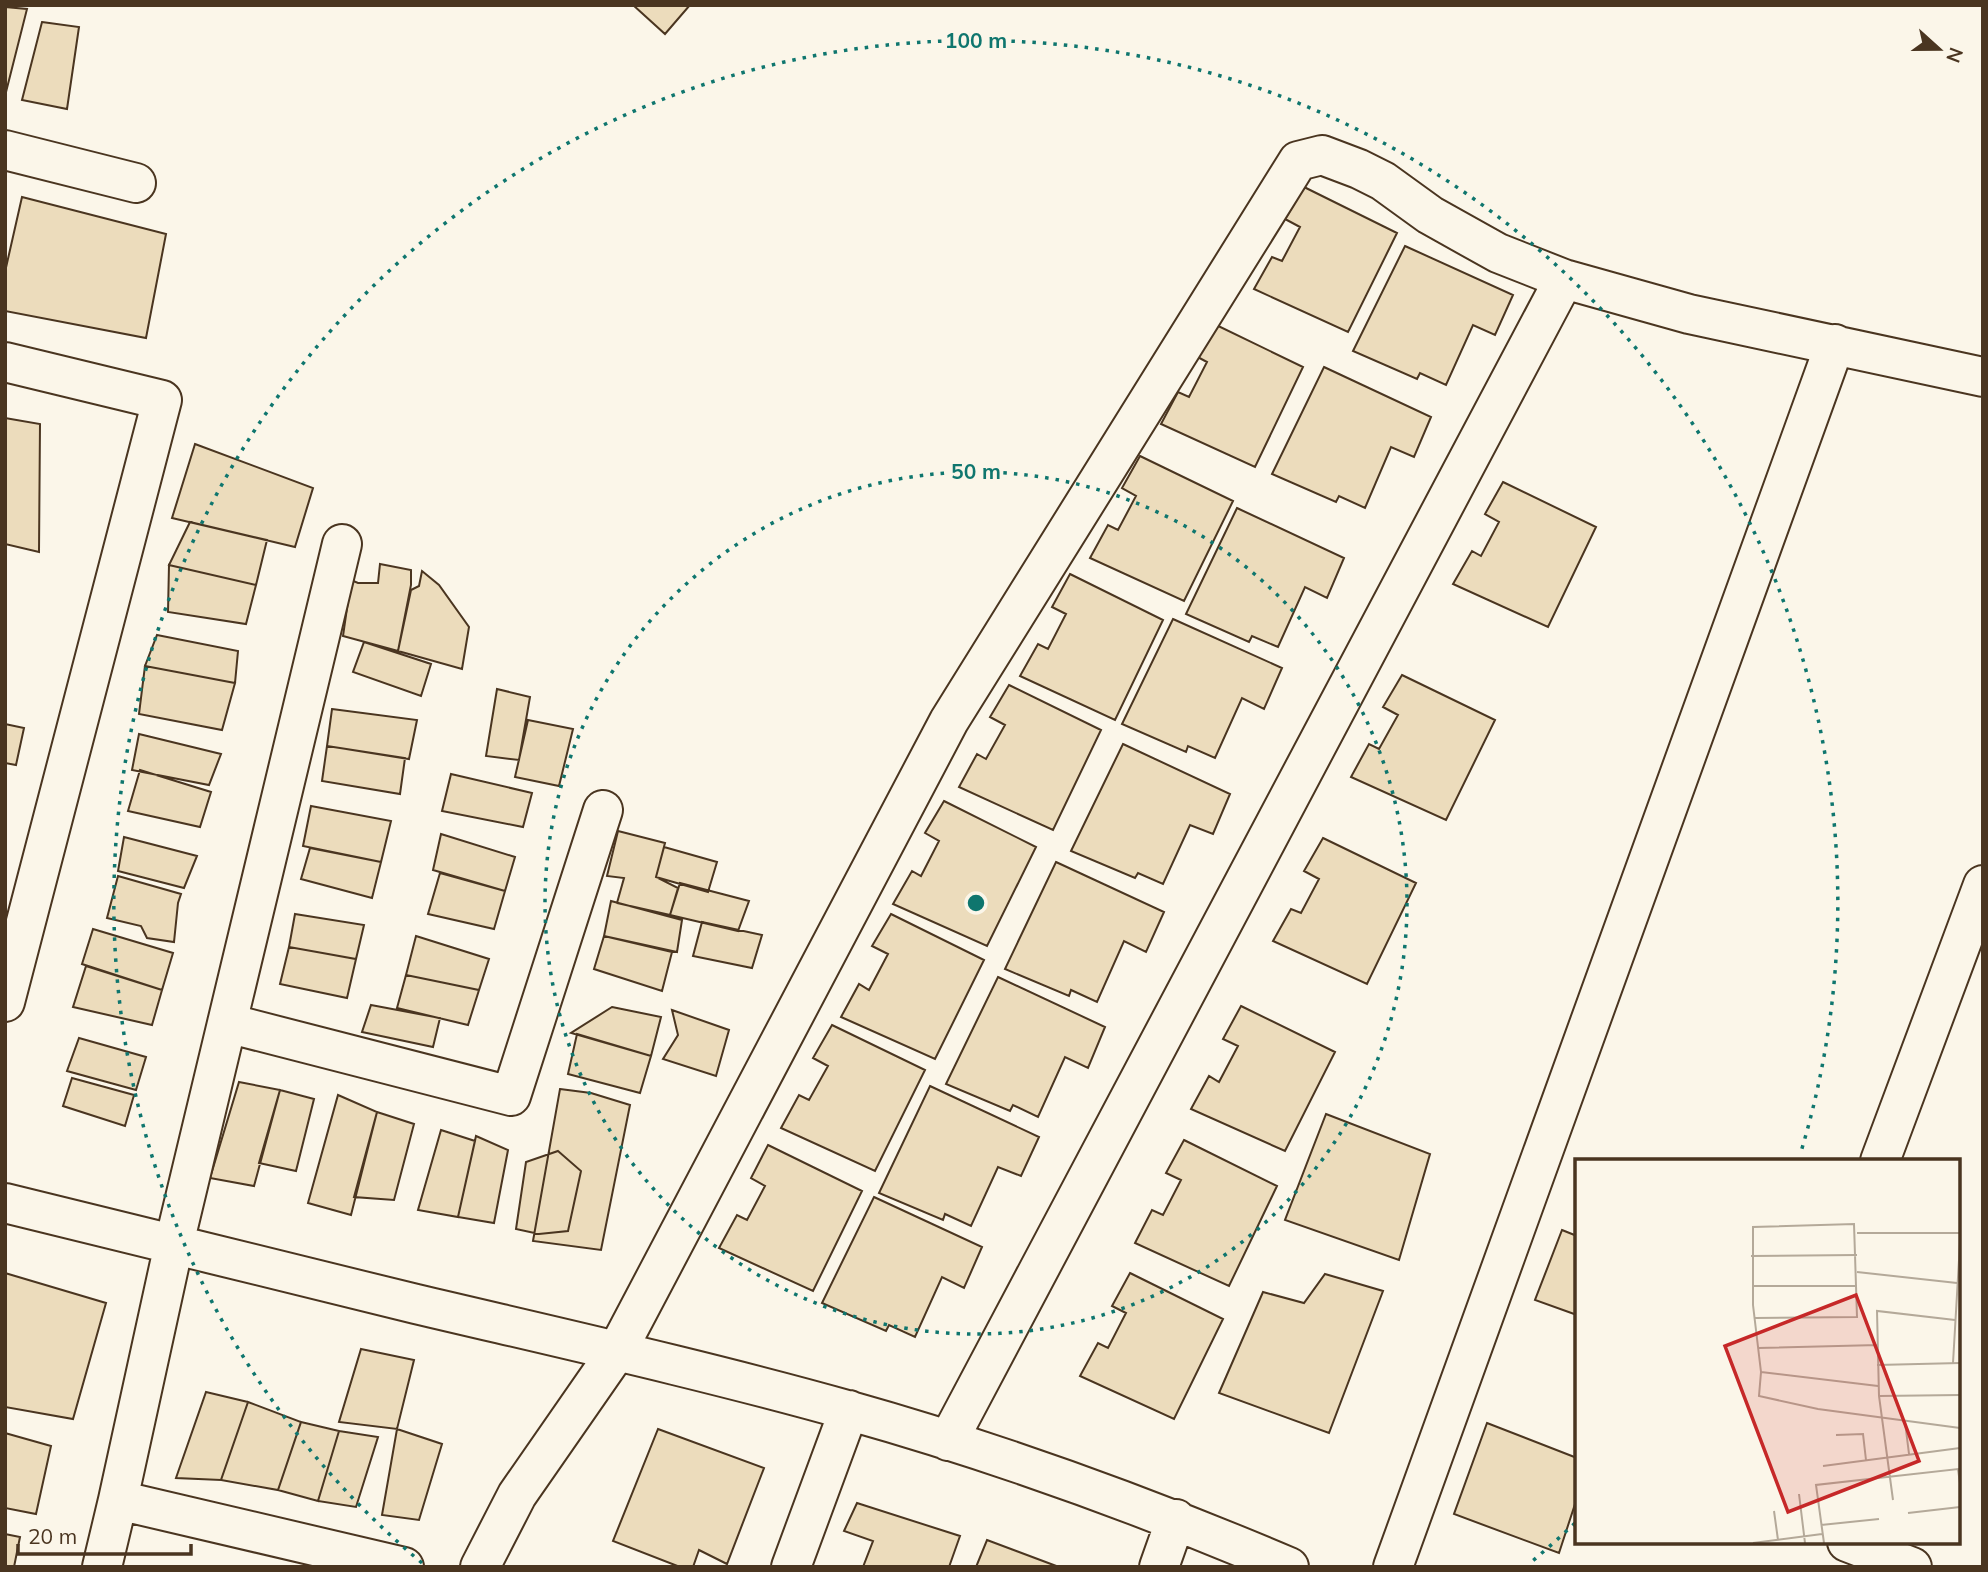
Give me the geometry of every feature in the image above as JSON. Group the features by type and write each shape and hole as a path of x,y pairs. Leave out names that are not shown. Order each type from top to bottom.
{"street":[{"path":"5,150 136,183"},
{"path":"480,1567 517,1495 617,1351 949,721 1298,161 1322,155 1359,169 1383,181 1430,215 1498,253 1564,279 1689,314 1983,377"},
{"path":"948,1441 1564,279"},
{"path":"1393,1567 1835,344"},
{"path":"5,362 162,400 5,1002"},
{"path":"102,1567 174,1244 342,544"},
{"path":"227,1023 512,1096 603,810"},
{"path":"1881,1159 1983,885"},
{"path":"5,1203 735,1379 849,1410 1176,1519 1289,1567"},
{"path":"791,1567 849,1410"},
{"path":"118,1500 404,1567"},
{"path":"1158,1567 1176,1519"},
{"path":"1850,1552 1912,1567"}],"building":[{"path":"633,5 690,5 665,34"},
{"path":"5,7 27,9 5,96"},
{"path":"42,22 79,27 67,109 22,100"},
{"path":"1304,187 1397,233 1348,332 1254,289 1272,257 1282,261 1300,227 1285,219"},
{"path":"22,197 166,234 146,338 5,311 5,272"},
{"path":"1405,246 1513,295 1495,335 1473,325 1446,385 1420,373 1417,379 1353,351"},
{"path":"1210,322 1303,367 1255,467 1161,424 1178,392 1189,397 1207,362 1192,354"},
{"path":"1324,367 1431,417 1414,457 1391,447 1365,508 1339,496 1336,502 1272,474"},
{"path":"5,418 40,424 39,552 5,544"},
{"path":"195,444 313,488 295,547 172,518"},
{"path":"1140,456 1233,501 1184,601 1090,558 1108,525 1118,530 1136,496 1122,488"},
{"path":"1503,482 1596,527 1548,627 1453,584 1472,551 1481,556 1499,522 1485,514"},
{"path":"1237,508 1344,558 1327,598 1305,587 1278,647 1252,636 1249,642 1186,614"},
{"path":"190,522 267,540 256,585 169,565"},
{"path":"380,564 411,570 411,585 398,651 343,636 351,580 358,583 378,583"},
{"path":"169,565 256,585 246,624 168,612"},
{"path":"422,571 439,585 469,627 462,669 398,651 411,590 419,586"},
{"path":"1070,574 1163,620 1115,720 1020,676 1038,644 1048,649 1066,614 1052,607"},
{"path":"1173,619 1282,668 1264,709 1242,698 1215,758 1188,746 1186,752 1122,724"},
{"path":"157,635 238,651 235,683 145,666"},
{"path":"364,642 431,664 421,696 353,672"},
{"path":"145,666 235,683 222,730 139,714"},
{"path":"1402,675 1495,720 1446,820 1351,777 1369,744 1379,749 1398,715 1383,707"},
{"path":"1009,685 1101,730 1053,830 959,787 977,754 986,759 1005,725 990,717"},
{"path":"497,689 530,697 519,760 486,756"},
{"path":"332,709 417,720 409,759 327,746"},
{"path":"528,720 573,729 559,786 515,777"},
{"path":"5,724 24,728 16,765 5,763"},
{"path":"139,734 221,754 209,785 132,770"},
{"path":"1123,744 1230,794 1213,834 1190,825 1163,884 1138,873 1135,878 1071,851"},
{"path":"327,746 405,758 400,794 322,781"},
{"path":"140,770 211,792 200,827 128,811"},
{"path":"451,774 532,793 523,827 442,811"},
{"path":"944,801 1036,847 987,946 893,904 912,871 921,876 939,841 925,833"},
{"path":"311,806 391,821 381,862 303,846"},
{"path":"618,831 665,843 656,877 678,888 670,915 617,903 624,878 607,876"},
{"path":"441,834 515,857 505,891 433,870"},
{"path":"124,837 197,856 184,888 118,871"},
{"path":"1323,838 1416,883 1367,984 1273,941 1291,909 1301,913 1319,879 1304,871"},
{"path":"664,847 717,862 708,892 656,877"},
{"path":"310,848 381,862 372,898 301,879"},
{"path":"1056,862 1164,912 1146,952 1124,941 1097,1002 1071,990 1069,996 1005,969"},
{"path":"440,873 505,891 494,929 428,914"},
{"path":"118,876 181,894 174,942 147,938 141,926 107,918"},
{"path":"680,883 749,901 738,931 670,915"},
{"path":"611,901 682,920 677,952 604,936"},
{"path":"295,914 364,925 356,959 289,947"},
{"path":"891,914 984,960 935,1059 841,1017 859,984 869,990 888,954 872,946"},
{"path":"702,922 762,935 752,968 693,956"},
{"path":"93,929 173,953 162,990 82,964"},
{"path":"416,936 489,959 479,990 406,975"},
{"path":"604,936 672,952 662,991 594,969"},
{"path":"289,947 356,959 347,998 280,984"},
{"path":"86,966 162,990 152,1025 73,1007"},
{"path":"406,975 479,990 468,1025 397,1008"},
{"path":"998,977 1105,1027 1088,1068 1065,1057 1038,1117 1013,1105 1010,1111 946,1084"},
{"path":"371,1005 440,1018 433,1047 362,1032"},
{"path":"1241,1006 1335,1052 1285,1151 1191,1109 1209,1076 1219,1082 1238,1046 1223,1039"},
{"path":"612,1007 661,1017 651,1056 571,1033"},
{"path":"672,1010 729,1030 716,1076 663,1059 678,1035"},
{"path":"832,1025 925,1070 875,1171 781,1128 799,1095 809,1100 828,1066 813,1058"},
{"path":"577,1034 651,1056 640,1093 568,1074"},
{"path":"79,1038 146,1057 136,1090 67,1071"},
{"path":"72,1078 134,1095 125,1126 63,1106"},
{"path":"239,1082 280,1090 254,1186 210,1178"},
{"path":"930,1086 1039,1137 1021,1176 998,1167 971,1226 945,1214 943,1220 879,1193"},
{"path":"560,1089 591,1093 630,1105 601,1250 533,1241"},
{"path":"280,1090 314,1099 296,1171 259,1163"},
{"path":"338,1095 377,1112 351,1215 308,1203"},
{"path":"377,1112 414,1124 394,1200 354,1197"},
{"path":"1326,1114 1430,1154 1399,1260 1285,1220"},
{"path":"441,1130 475,1141 458,1217 418,1210"},
{"path":"476,1136 508,1150 494,1223 458,1217"},
{"path":"1184,1140 1277,1186 1229,1286 1135,1243 1152,1210 1163,1215 1181,1180 1166,1173"},
{"path":"768,1145 862,1191 813,1291 719,1248 737,1215 747,1220 765,1186 751,1178"},
{"path":"558,1151 581,1171 568,1231 539,1234 516,1229 526,1162"},
{"path":"874,1197 982,1247 964,1288 942,1277 915,1337 889,1325 886,1331 822,1303"},
{"path":"1562,1230 1575,1235 1575,1314 1535,1300"},
{"path":"5,1273 106,1303 73,1419 5,1407"},
{"path":"1130,1273 1223,1319 1174,1419 1080,1376 1098,1343 1108,1348 1126,1313 1112,1306"},
{"path":"1325,1274 1383,1291 1329,1433 1219,1393 1263,1292 1304,1303"},
{"path":"361,1349 414,1360 397,1429 339,1422"},
{"path":"206,1392 248,1402 221,1480 176,1478"},
{"path":"248,1402 301,1422 278,1490 221,1480"},
{"path":"301,1422 339,1431 318,1501 278,1490"},
{"path":"1487,1423 1575,1457 1575,1504 1559,1553 1454,1514"},
{"path":"397,1429 442,1444 419,1520 382,1515"},
{"path":"658,1429 764,1468 727,1564 699,1550 693,1567 680,1567 613,1541"},
{"path":"339,1431 378,1437 356,1507 318,1501"},
{"path":"5,1433 51,1446 36,1514 5,1508"},
{"path":"857,1503 960,1536 949,1567 863,1567 873,1541 844,1531"},
{"path":"5,1534 20,1537 14,1567 5,1567"},
{"path":"987,1540 1059,1567 976,1567"}]}
